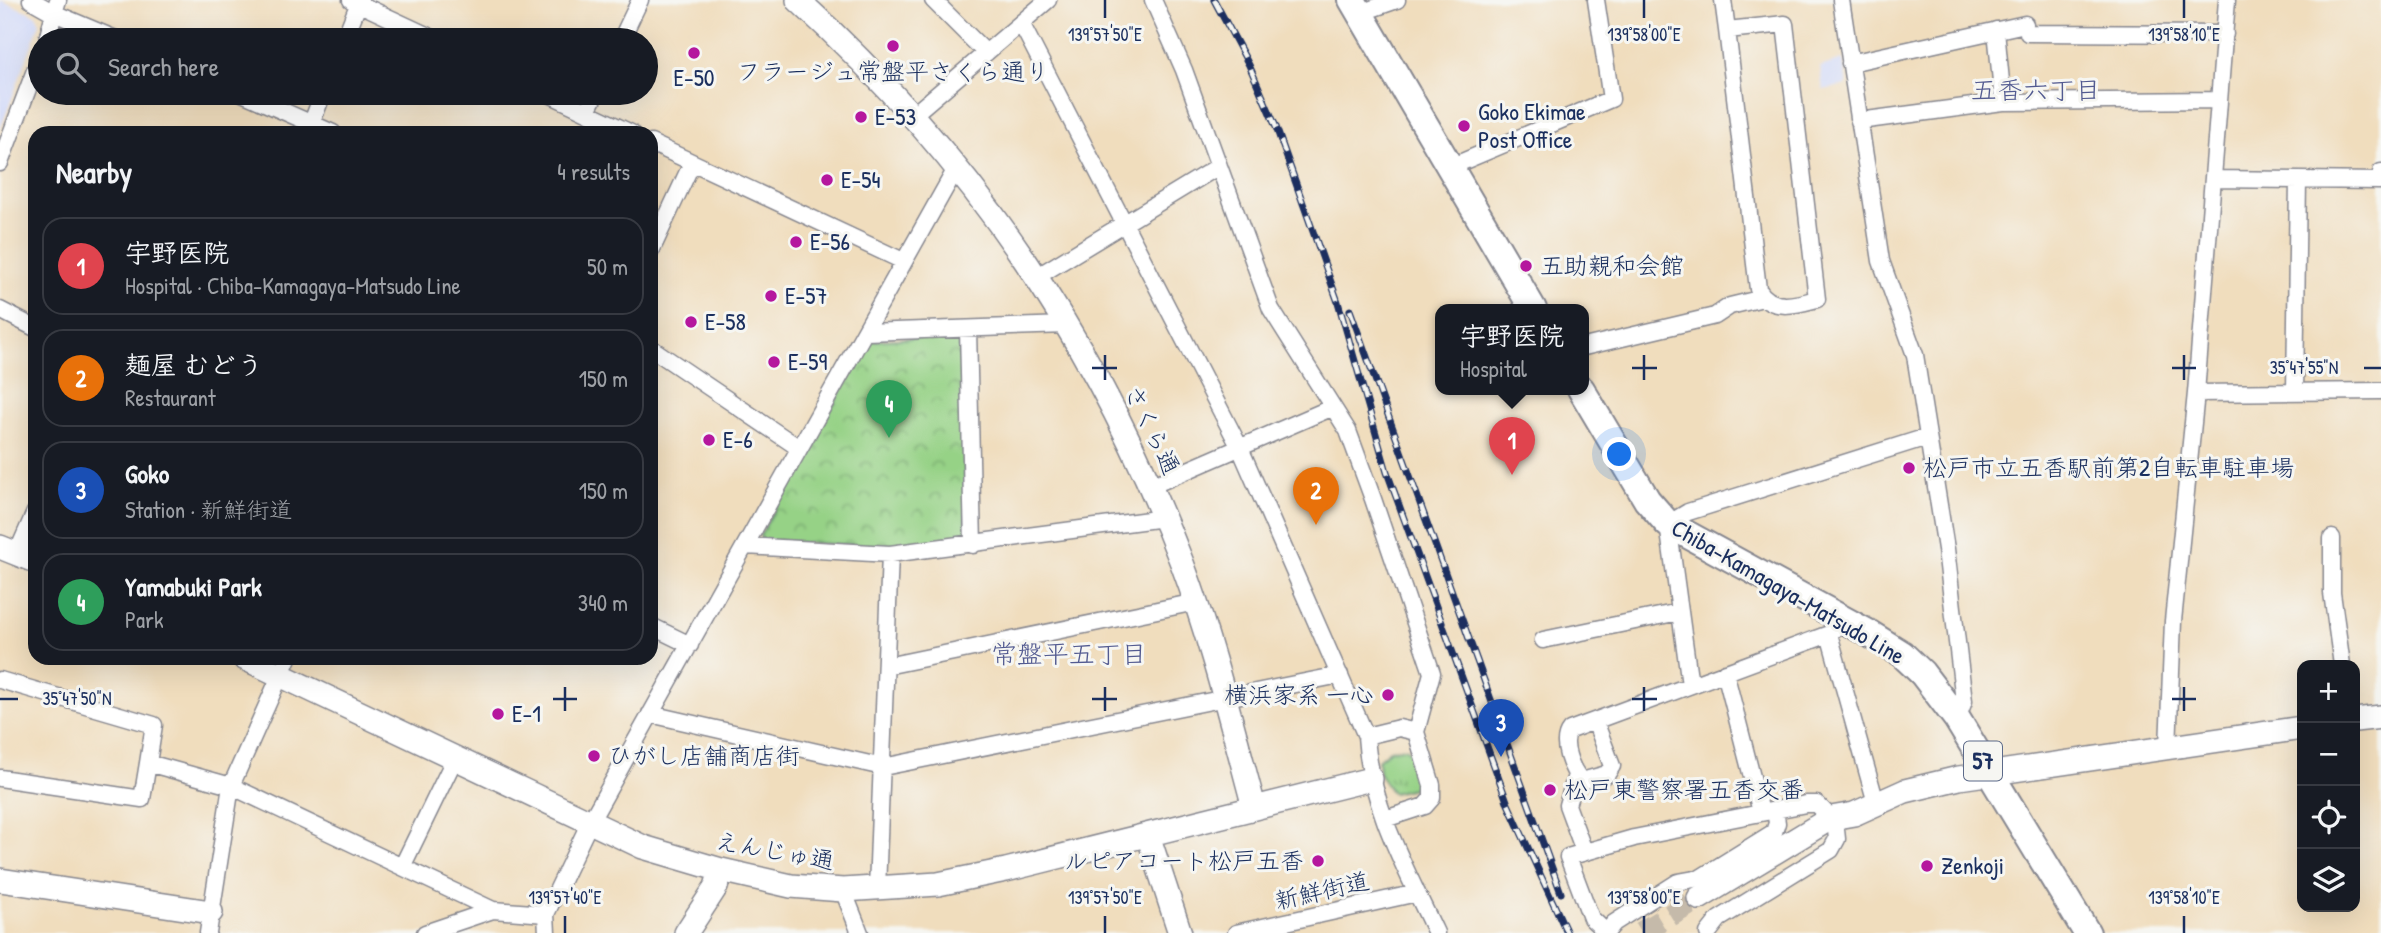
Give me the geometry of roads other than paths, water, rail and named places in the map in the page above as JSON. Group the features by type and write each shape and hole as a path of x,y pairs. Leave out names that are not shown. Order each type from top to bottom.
{"main road":[{"path":"1356,6 1530,304"},
{"name":"Chiba-Kamagaya-Matsudo Line","path":"1585,395 1647,500 1668,524 1837,627 1902,654 1922,673 1957,719 1992,773 2087,933"}],"street":[{"path":"31,0 56,7 95,28"},
{"path":"627,28 640,0"},
{"name":"さくら通","path":"798,0 914,115 957,167 1038,276 1067,325 1126,432 1164,518 1196,603 1225,697 1254,807"},
{"path":"933,0 986,53"},
{"path":"914,115 1048,0"},
{"path":"1153,0 1184,70 1271,309 1331,408 1348,431 1432,673 1416,732 1432,785 1432,798 1425,806 1385,819"},
{"path":"1356,6 1397,0"},
{"path":"1450,167 1611,99 1596,0"},
{"path":"1723,0 1758,289 1763,298 1779,306 1817,299 1785,24 1727,30"},
{"path":"1841,0 1881,261 1915,355 1946,549 1964,701 1957,719"},
{"path":"2168,748 2173,621 2196,393 2227,0"},
{"path":"348,28 357,1 412,28"},
{"path":"50,28 56,7"},
{"path":"1021,23 1240,448 1366,736 1371,779 1385,819 1436,933"},
{"path":"1850,63 1996,30 2027,28 2225,34"},
{"path":"1996,30 2003,102"},
{"path":"0,163 28,89"},
{"path":"1859,121 2003,102 2219,100"},
{"path":"269,105 315,126"},
{"path":"322,126 323,105"},
{"path":"574,105 617,126"},
{"path":"587,111 590,105"},
{"path":"658,146 903,261"},
{"path":"658,236 692,163"},
{"path":"1038,276 1219,166"},
{"path":"547,933 546,914 589,824 957,167"},
{"path":"2213,179 2380,181 2381,172"},
{"path":"2295,391 2298,180"},
{"path":"1589,346 1715,316 1730,306 1763,298"},
{"path":"0,310 28,324"},
{"path":"866,332 1067,325"},
{"path":"968,329 973,545"},
{"path":"658,353 799,448"},
{"path":"2196,393 2381,391"},
{"path":"1151,486 1331,408"},
{"path":"1690,685 1668,524 1688,512 1927,437"},
{"path":"745,547 890,554 1164,518"},
{"path":"18,554 28,529"},
{"path":"2332,538 2332,593 2341,660"},
{"path":"877,889 890,554"},
{"path":"886,666 1196,603"},
{"path":"1543,640 1679,612"},
{"path":"1584,851 1567,805 1576,775 1566,745 1567,733 1837,627 1876,803"},
{"path":"658,629 690,645"},
{"path":"0,880 209,922 231,786 284,666"},
{"name":"えんじゅ通","path":"284,666 455,758 589,824 643,847 721,870 791,886 843,890 938,884 1371,779"},
{"path":"1708,933 1719,919 1831,850 1837,839 1817,804 1768,811 1584,851 1568,857 1591,918 1606,932 1614,923 1678,883 1700,878 1774,832 1777,823 1768,811 1725,672"},
{"path":"650,714 883,766 1340,675"},
{"path":"0,680 154,725 142,799 0,778"},
{"path":"2360,719 2381,717"},
{"path":"1576,775 1587,781 1611,770 1612,762 1595,720"},
{"path":"1366,736 1399,728 1416,732"},
{"path":"1702,902 1828,827 1876,803 1933,783 2297,729"},
{"path":"402,867 455,758"},
{"path":"148,764 231,786 494,910 546,914"},
{"path":"1148,835 1180,933"},
{"path":"686,933 716,887 721,870"},
{"path":"843,890 860,933"},
{"name":"新鮮街道","path":"1236,933 1417,893"},
{"path":"425,933 494,910"}],"tunnel":[{"path":"1641,933 1699,898"}],"railway":[{"path":"1214,0 1249,65 1276,127 1338,302 1387,472 1508,804 1567,933"},
{"path":"1350,310 1561,893"}],"place":[{"name":"フラージュ常盤平さくら通り","path":"893,46"},
{"name":"E-50","path":"694,53"},
{"name":"E-53","path":"861,117"},
{"name":"Goko Ekimae Post Office","path":"1464,126"},
{"name":"E-54","path":"827,180"},
{"name":"E-56","path":"796,242"},
{"name":"五助親和会館","path":"1526,266"},
{"name":"E-57","path":"771,296"},
{"name":"E-58","path":"691,322"},
{"name":"E-59","path":"774,362"},
{"name":"Yamabuki Park","path":"889,438"},
{"name":"E-6","path":"709,440"},
{"name":"松戸市立五香駅前第2自転車駐車場","path":"1909,468"},
{"name":"宇野医院","path":"1512,475"},
{"name":"麺屋 むどう","path":"1316,525"},
{"name":"横浜家系 一心","path":"1388,695"},
{"name":"E-1","path":"498,714"},
{"name":"ひがし店舗商店街","path":"594,756"},
{"name":"Goko","path":"1501,757"},
{"name":"松戸東警察署五香交番","path":"1550,790"},
{"name":"ルピアコート松戸五香","path":"1318,861"},
{"name":"Zenkoji","path":"1927,866"}],"district":[{"name":"五香六丁目","path":"2036,90"},
{"name":"常盤平五丁目","path":"1069,654"}]}
